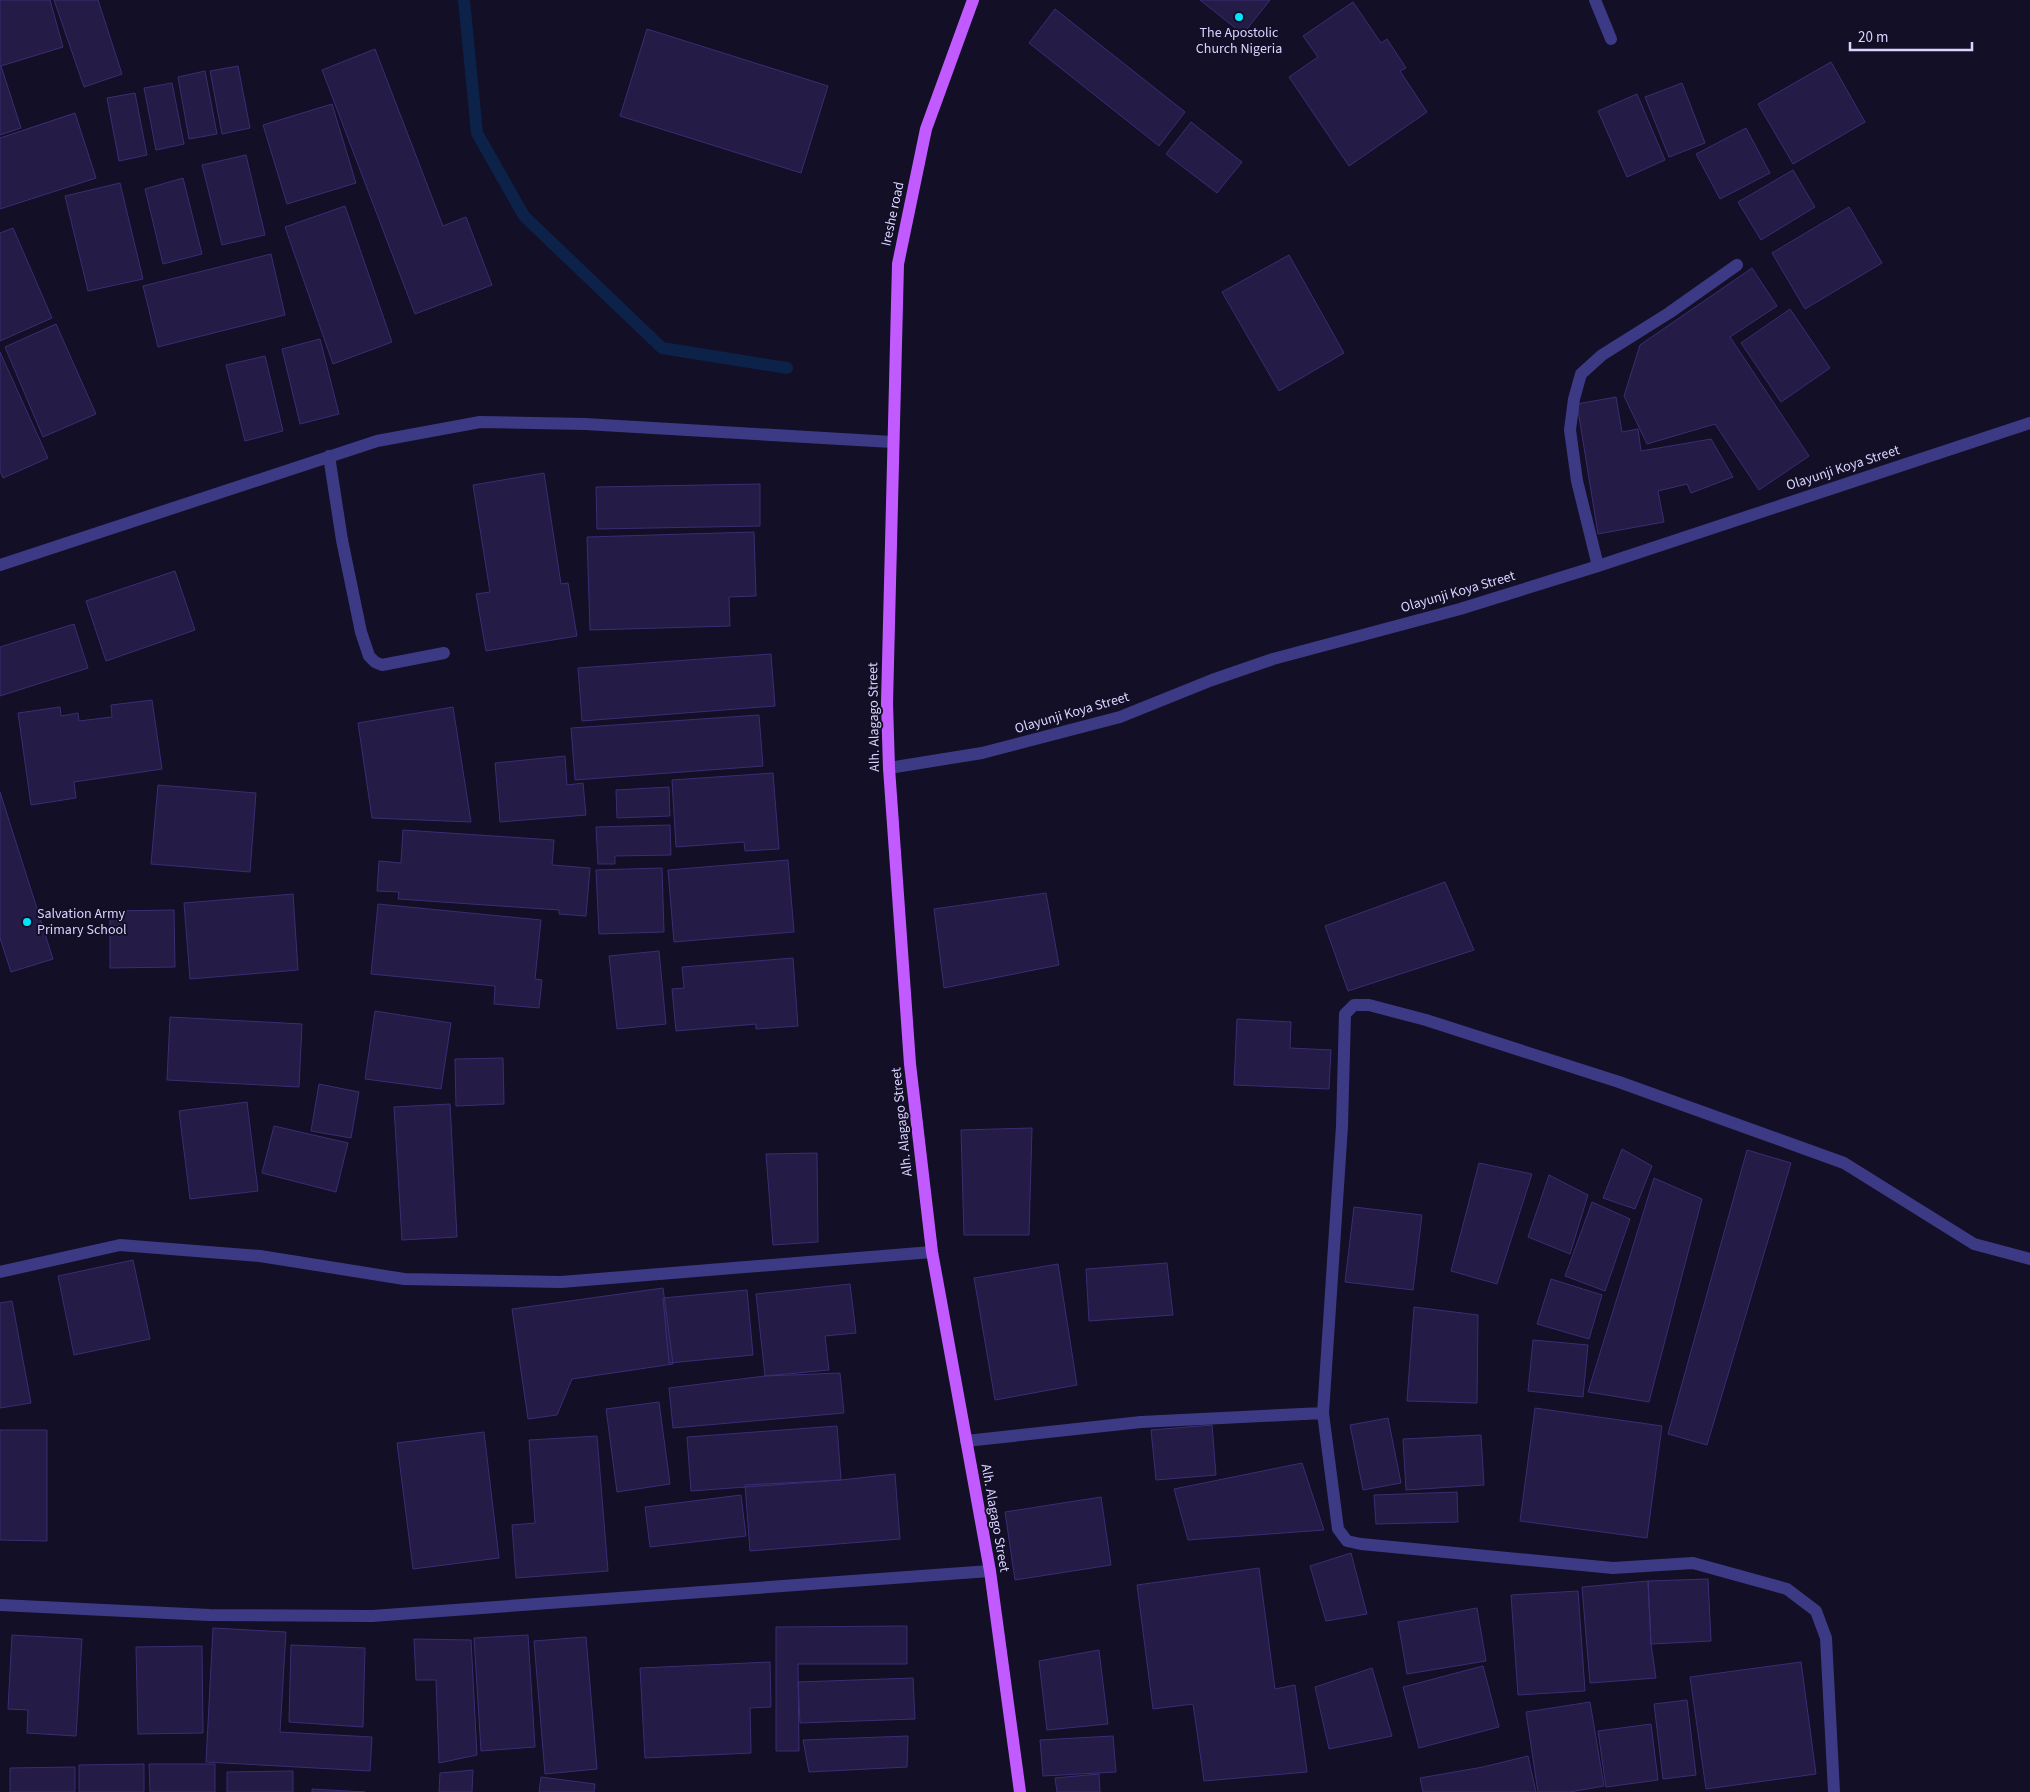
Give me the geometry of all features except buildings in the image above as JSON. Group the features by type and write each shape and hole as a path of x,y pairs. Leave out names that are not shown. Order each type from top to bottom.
{"main road":[{"name":"Ireshe road","path":"892,442 898,264 926,129 973,0"},
{"name":"Alh. Alagago Street","path":"892,442 887,704 889,768 910,1064 932,1252 990,1571 1020,1792"}],"street":[{"path":"1595,0 1611,39"},
{"path":"1598,566 1577,481 1570,430 1574,399 1581,374 1602,355 1669,313 1737,265"},
{"path":"1,562 376,440 480,422 585,424 892,442"},
{"name":"Olayunji Koya Street","path":"889,768 982,753 1120,718 1212,680 1273,659 1460,608 1598,566 2030,423"},
{"path":"328,456 342,540 369,656 375,662 382,664 444,653"},
{"path":"1834,1792 1826,1638 1816,1611 1788,1589 1693,1563 1613,1568 1347,1541 1338,1529 1323,1413 1342,1126 1345,1014 1354,1005 1369,1005 1426,1020 1619,1082 1844,1163 1974,1244 2030,1259"},
{"path":"0,1272 120,1245 260,1256 404,1278 562,1282 932,1252"},
{"path":"966,1441 1141,1422 1323,1413"},
{"path":"0,1605 209,1615 372,1616 990,1571"}],"waterway":[{"path":"464,0 477,133 524,216 662,348 787,368"}],"place":[{"name":"The Apostolic Church Nigeria","path":"1239,17"},
{"name":"Salvation Army Primary School","path":"27,922"}]}
